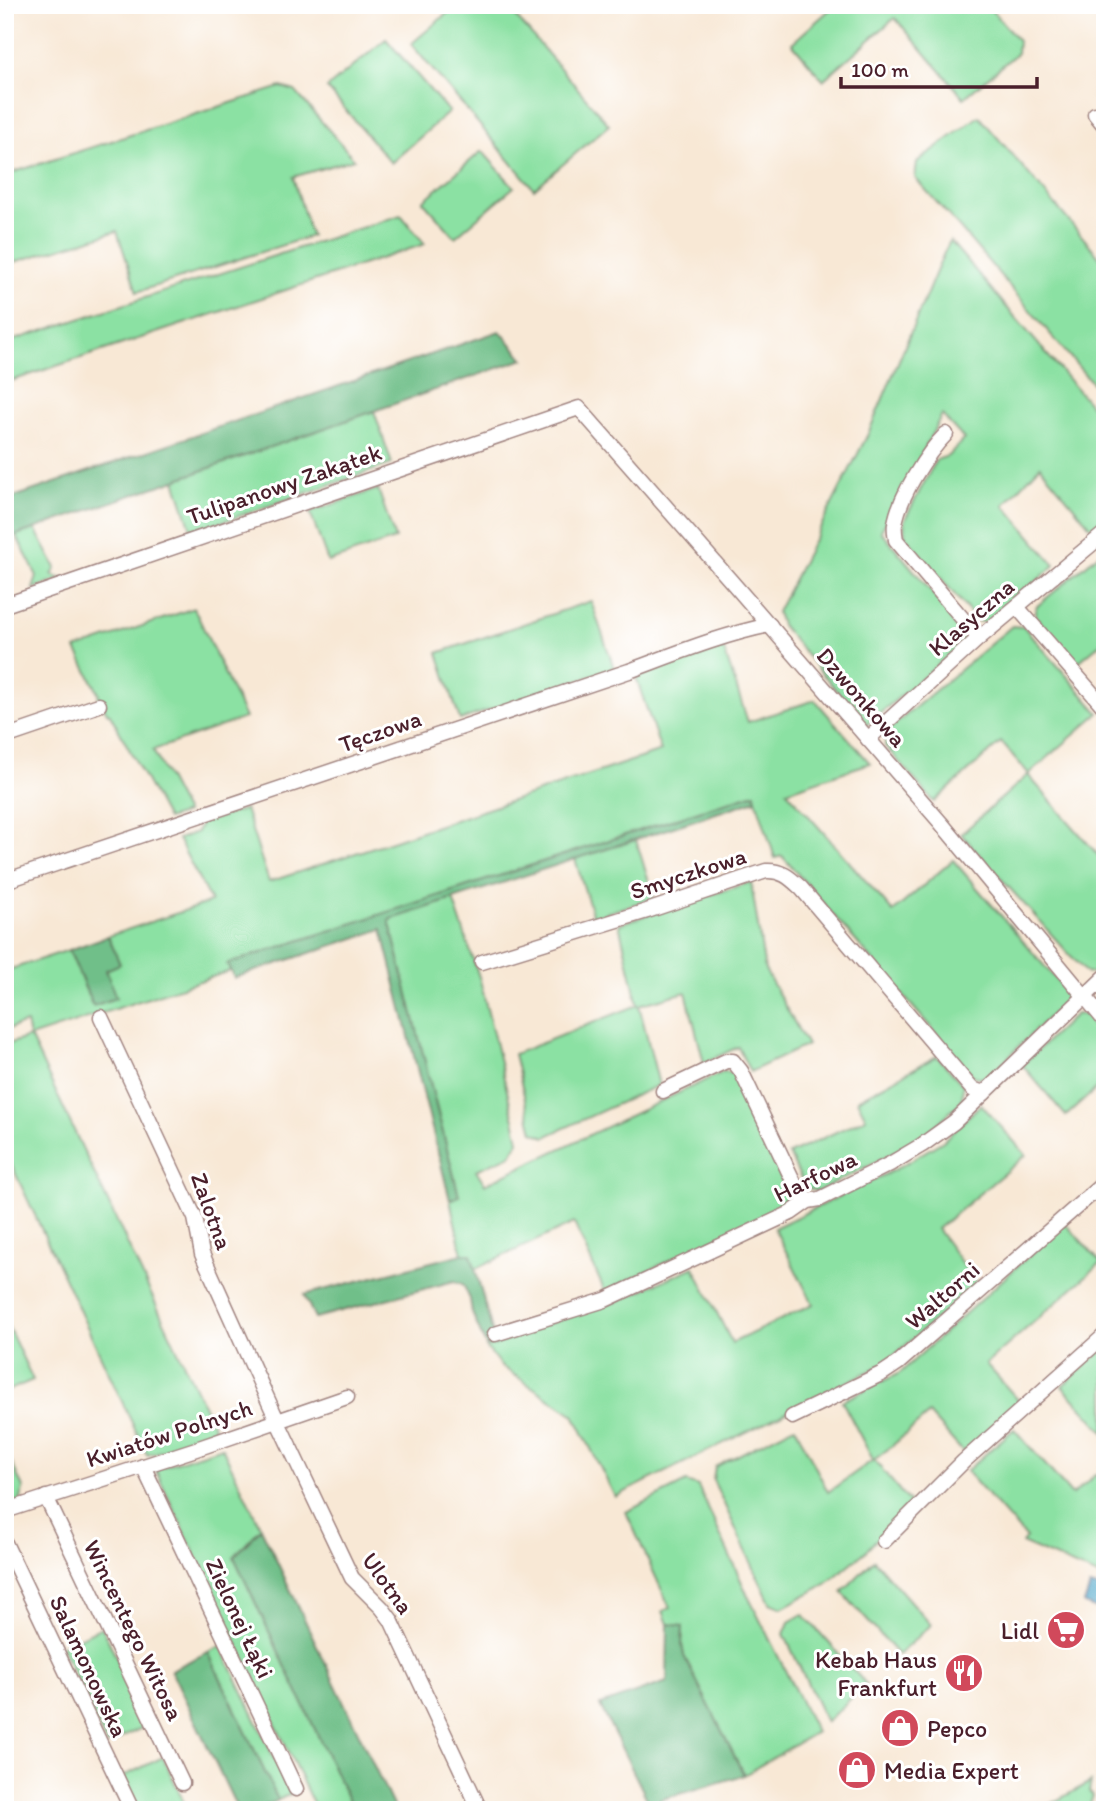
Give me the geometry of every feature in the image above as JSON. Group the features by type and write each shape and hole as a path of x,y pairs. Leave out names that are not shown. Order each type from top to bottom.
{"street":[{"path":"1095,114 1105,126"},
{"name":"Tulipanowy Zakątek","path":"5,605 579,408"},
{"name":"Dzwonkowa","path":"579,408 942,823 1105,1021"},
{"path":"946,434 934,446 902,500 894,526 896,540 979,638"},
{"name":"Klasyczna","path":"868,738 979,638 1105,533"},
{"path":"1017,607 1105,708"},
{"name":"Tęczowa","path":"5,881 737,633 770,625"},
{"path":"5,737 99,705"},
{"name":"Smyczkowa","path":"482,962 766,871 778,871 801,888 972,1089 984,1093"},
{"name":"Harfowa","path":"495,1334 605,1300 890,1164 954,1122 1105,977"},
{"name":"Zalotna","path":"101,1017 195,1218 202,1254 278,1420"},
{"path":"663,1090 726,1061 733,1061 741,1071 798,1191 808,1201"},
{"name":"Waltorni","path":"792,1417 883,1373 898,1363 1105,1182"},
{"path":"884,1541 957,1468 1105,1335"},
{"name":"Kwiatów Polnych","path":"5,1511 347,1398"},
{"name":"Ulotna","path":"278,1420 352,1578 383,1608 391,1620 481,1810"},
{"name":"Zielonej Łąki","path":"143,1466 296,1789"},
{"name":"Wincentego Witosa","path":"46,1497 182,1783"},
{"name":"Salamonowska","path":"5,1543 132,1810"}],"green space":[{"path":"457,5 506,5 609,125 534,189 411,44"},
{"path":"835,5 987,5 1018,40 1017,53 964,98 895,18 823,80 792,43"},
{"path":"386,39 449,112 391,163 327,88"},
{"path":"281,87 295,91 354,159 293,177 311,236 137,292 117,231 5,265 5,175"},
{"path":"979,116 1105,263 1105,398 915,178 917,162"},
{"path":"482,151 514,187 455,237 423,201"},
{"path":"401,215 425,244 5,383 5,343"},
{"path":"950,241 1105,422 1105,523 1095,532 1040,466 1004,505 1055,565 988,623 977,621 905,536 904,521 936,460 948,456 964,439 942,415 881,531 964,631 963,644 866,725 781,625 777,612 868,434"},
{"path":"500,331 524,359 5,539 5,500"},
{"path":"374,411 392,464 192,532 175,480"},
{"path":"378,489 395,539 328,562 310,512"},
{"path":"35,529 56,568 52,575 62,579 33,589 37,576 16,535"},
{"path":"1105,549 1105,640 1076,664 1036,617 1036,607"},
{"path":"591,601 614,668 460,720 438,653"},
{"path":"194,608 245,718 153,750 186,813 167,819 110,714 107,713 76,649"},
{"path":"1012,626 1024,627 1099,713 1029,774 1001,742 934,802 885,746 886,732"},
{"path":"723,647 748,722 815,700 870,763 787,791 893,912 953,860 1066,991 1065,1001 986,1079 973,1076 782,856 775,858 754,793 228,964 230,971 30,1037 218,1436 147,1455 5,1151 5,1045 29,1037 26,1023 5,1030 5,971 69,950 92,1005 115,998 106,969 119,963 108,936 211,902 178,839 197,832 201,823 245,809 269,882 661,751 636,677"},
{"path":"1028,775 1105,863 1105,966 1097,972 1087,974 961,834"},
{"path":"755,793 756,800 389,920 459,1196 450,1200 382,929 234,978 227,964"},
{"path":"636,840 654,898 593,917 575,859"},
{"path":"751,882 765,970 807,1045 750,1072 738,1047 704,1063 686,992 639,1005 659,1085 545,1137 533,1132 514,1054 638,1005 619,924"},
{"path":"453,899 480,980 519,1140 511,1155 476,1170 485,1184 725,1071 734,1074 789,1194 784,1206 624,1282 606,1294 574,1223 475,1269 471,1254 462,1254 450,1200 459,1196 389,920"},
{"path":"108,936 120,964 106,970 116,998 93,1006 69,950"},
{"path":"1076,1014 1090,1015 1105,1032 1105,1081 1066,1116 1022,1065"},
{"path":"937,1056 963,1085 962,1101 921,1139 817,1192 805,1187 789,1154 866,1118 857,1100"},
{"path":"981,1104 1026,1155 937,1229 977,1284 884,1364 615,1497 574,1415 501,1366 486,1347 615,1302 694,1267 732,1343 813,1304 774,1228 894,1170 943,1141"},
{"path":"1065,1223 1101,1263 986,1364 1020,1402 963,1452 929,1414 874,1460 910,1503 865,1552 826,1584 782,1608 770,1603 713,1480 715,1467 795,1426 828,1492 873,1460 842,1401 900,1373"},
{"path":"462,1254 471,1254 496,1345 486,1346 463,1284 454,1281 315,1318 304,1295"},
{"path":"5,1320 33,1380 5,1392"},
{"path":"1105,1348 1105,1433 1062,1386"},
{"path":"1014,1429 1072,1495 1095,1475 1105,1479 1105,1579 1022,1543 1026,1538 966,1471"},
{"path":"222,1447 261,1528 234,1557 353,1810 316,1810 155,1469"},
{"path":"5,1448 23,1488 21,1500 5,1506"},
{"path":"686,1482 698,1486 748,1596 816,1732 744,1775 684,1656 683,1626 668,1624 663,1611 670,1608 626,1512"},
{"path":"261,1528 395,1810 353,1810 234,1557"},
{"path":"874,1560 931,1625 898,1655 842,1592"},
{"path":"803,1614 866,1684 826,1722 784,1634 789,1622"},
{"path":"668,1624 683,1626 684,1656 744,1775 649,1803 600,1705 667,1682"},
{"path":"102,1627 148,1725 107,1745 61,1646"},
{"path":"221,1646 291,1794 278,1800 208,1652"},
{"path":"208,1652 278,1800 257,1810 238,1810 171,1670"},
{"path":"163,1757 186,1807 179,1810 137,1810 122,1777"},
{"path":"1091,1782 1089,1792 1093,1796 1088,1810 1039,1810"}],"water":[{"path":"1090,1586 1105,1590 1105,1612 1084,1604"}],"place":[{"name":"Lidl","path":"1066,1630"},
{"name":"Kebab Haus Frankfurt","path":"964,1673"},
{"name":"Pepco","path":"900,1728"},
{"name":"Media Expert","path":"857,1770"}]}
